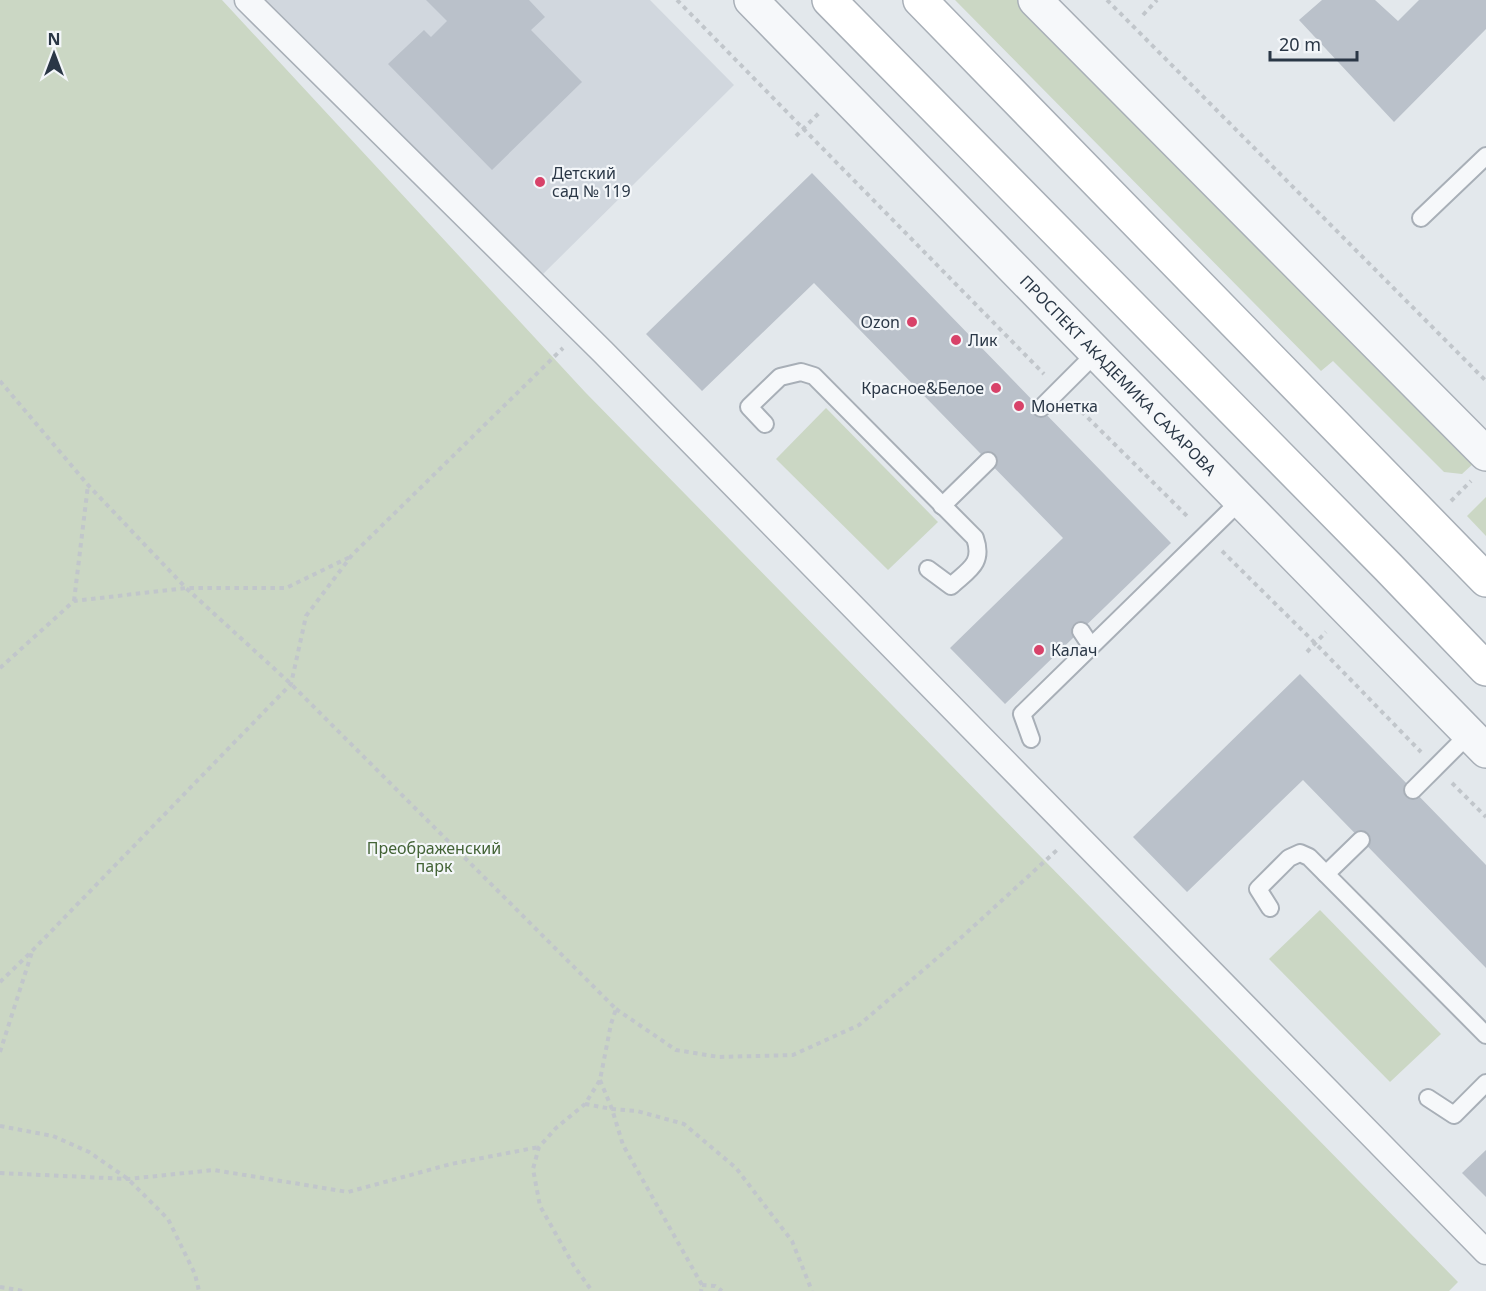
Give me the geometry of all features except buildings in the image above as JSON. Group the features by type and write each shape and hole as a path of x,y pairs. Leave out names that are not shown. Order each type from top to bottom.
{"main road":[{"path":"829,0 1486,669"},
{"path":"920,0 1486,580"}],"street":[{"path":"247,0 581,331 1486,1252"},
{"name":"ПРОСПЕКТ АКАДЕМИКА САХАРОВА","path":"752,0 1478,742"},
{"path":"1035,0 1486,454"}],"lane":[{"path":"1421,218 1486,156"},
{"path":"1041,408 1096,353"},
{"path":"765,424 749,407 780,377 801,372 814,376 975,538 979,549 976,563 951,586 928,569"},
{"path":"942,506 988,461"},
{"path":"1031,739 1022,714 1240,500"},
{"path":"1081,631 1091,646"},
{"path":"1413,790 1436,767 1478,742"},
{"path":"1326,874 1361,840"},
{"path":"1270,908 1258,889 1289,858 1300,853 1309,857 1486,1035"},
{"path":"1428,1098 1454,1115 1486,1083"}],"path":[{"path":"677,0 1060,390 1486,816"},
{"path":"1107,0 1486,381"},
{"path":"1143,15 1157,0"},
{"path":"0,982 291,684 306,616 352,555 581,331"},
{"path":"0,381 88,485 186,588 291,684 616,1009 676,1050 719,1057 793,1055 859,1025 963,936 1076,833"},
{"path":"74,601 88,485"},
{"path":"0,668 74,601 186,588 286,588 352,555"},
{"path":"0,1052 32,951"},
{"path":"592,1291 574,1266 540,1206 533,1169 539,1147 556,1128 585,1104 600,1080 616,1009"},
{"path":"600,1080 612,1108 623,1145 702,1285 701,1291"},
{"path":"585,1104 637,1111 684,1124 736,1168 792,1241 812,1291"},
{"path":"0,1126 53,1136 89,1152 128,1179 168,1219 195,1274 198,1291"},
{"path":"0,1173 128,1179 214,1170 348,1192 451,1164 539,1147"},
{"path":"702,1285 715,1286 722,1291"},
{"path":"0,1287 23,1291"}],"shaded area":[{"name":"Детский сад № 119","path":"264,0 650,0 734,85 539,278"}],"green space":[{"name":"Преображенский парк","path":"0,0 222,0 585,392 1458,1282 1449,1291 0,1291"},
{"path":"955,0 1017,0 1474,463 1462,474 1444,472 1333,361 1321,371"},
{"path":"826,408 938,522 888,570 776,459"},
{"path":"1486,497 1486,536 1467,516"},
{"path":"1320,910 1441,1034 1390,1082 1269,959"}],"place":[{"name":"Детский сад № 119","path":"540,182"},
{"name":"Ozon","path":"912,322"},
{"name":"Лик","path":"956,340"},
{"name":"Красное&Белое","path":"996,388"},
{"name":"Монетка","path":"1019,406"},
{"name":"Калач","path":"1039,650"}]}
